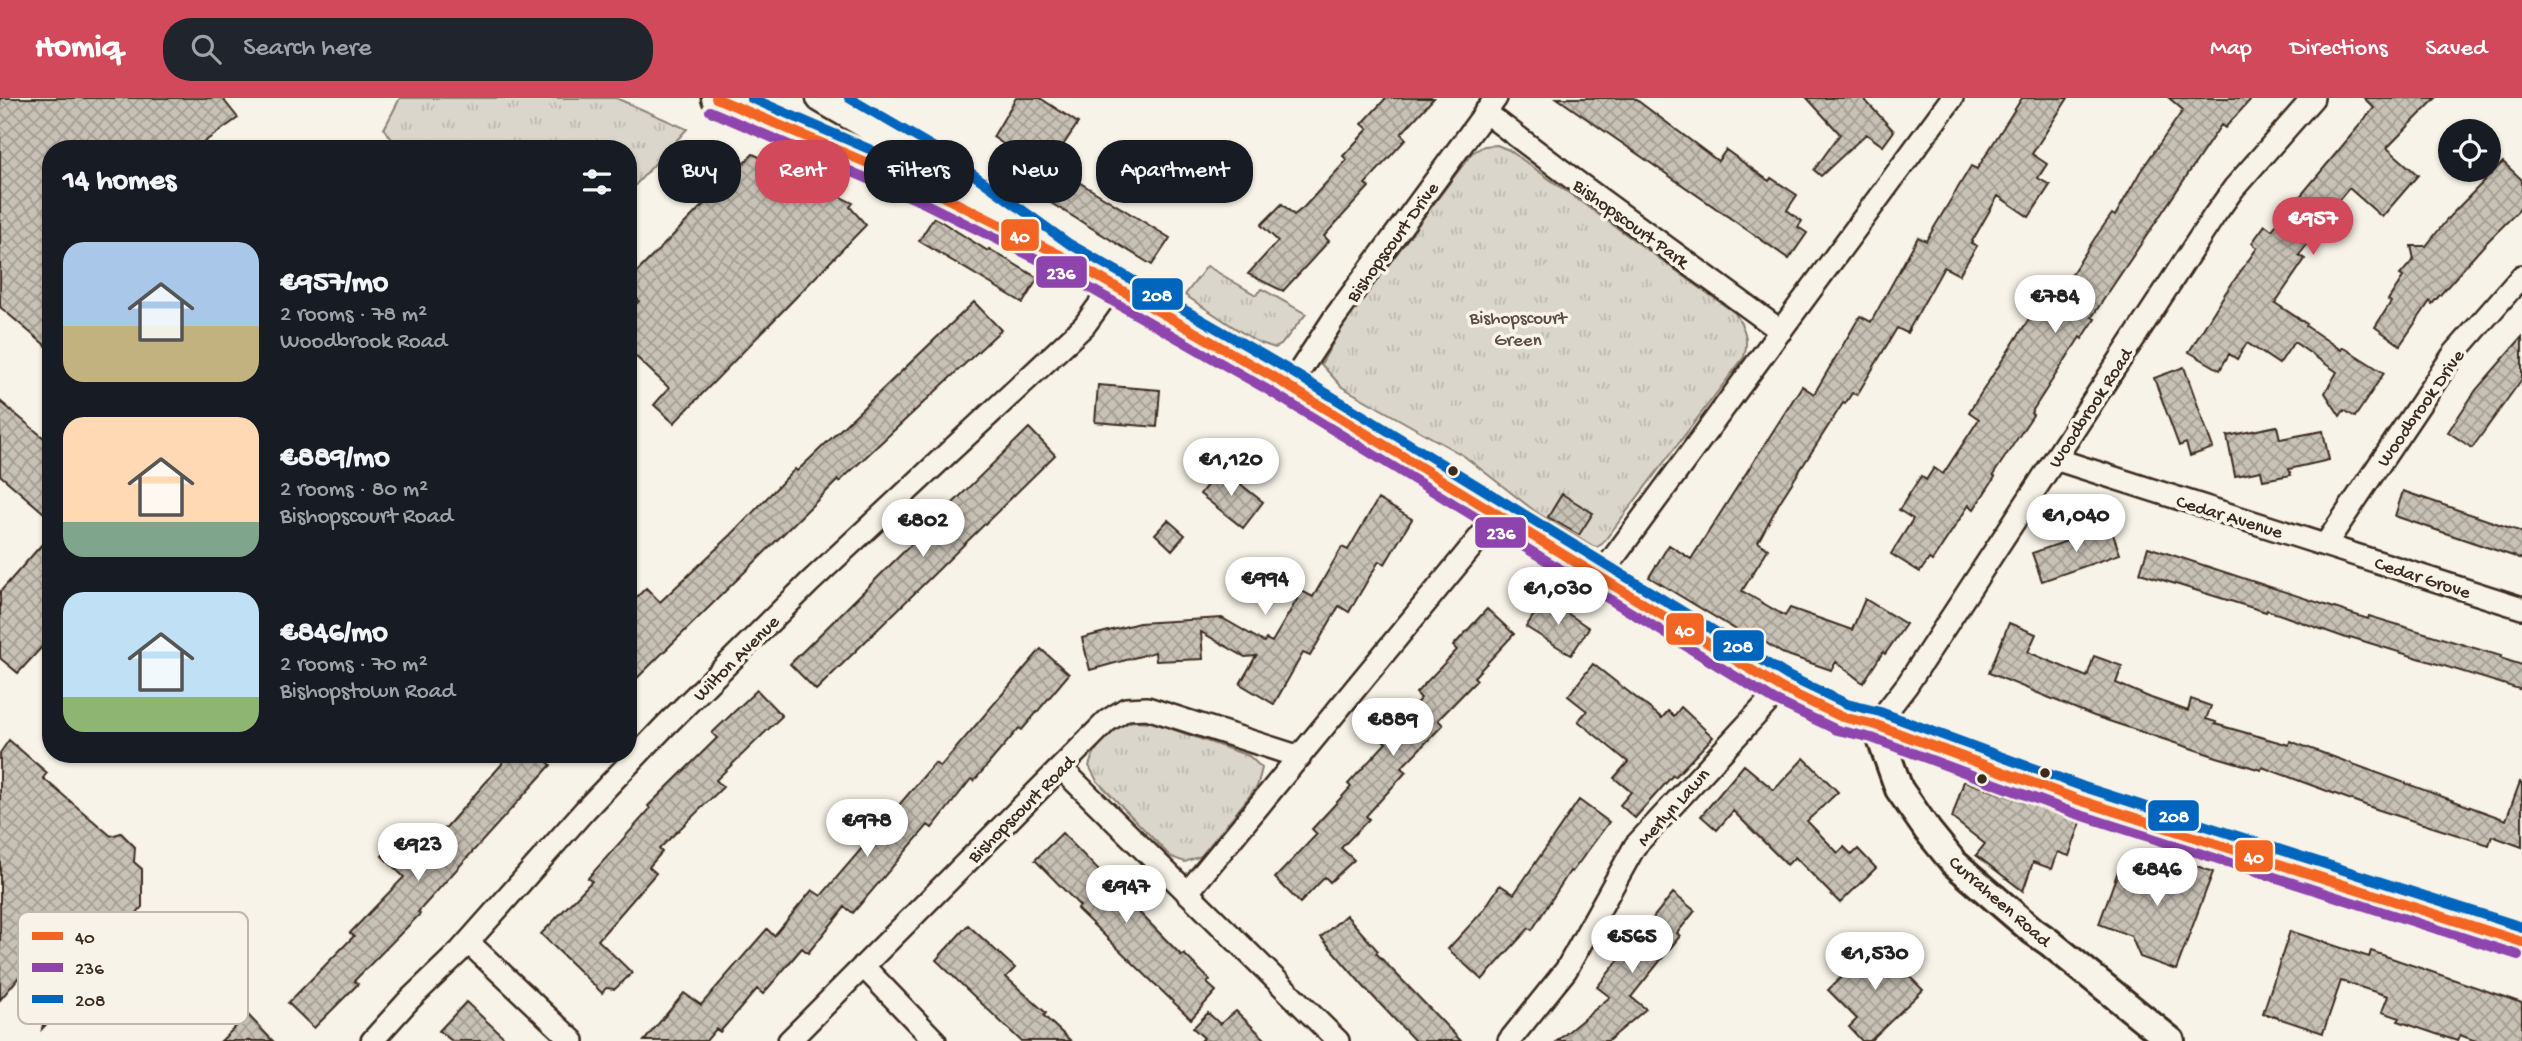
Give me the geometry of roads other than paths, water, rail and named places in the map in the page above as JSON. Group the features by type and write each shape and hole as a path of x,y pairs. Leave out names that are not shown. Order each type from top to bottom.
{"main road":[{"path":"716,98 928,189 1060,254 1289,387 1781,688 1842,717 1876,725 2080,800 2522,942"},
{"path":"821,98 937,164 1060,254"}],"street":[{"path":"1600,576 1952,98"},
{"name":"Woodbrook Road","path":"1876,725 1907,685 2214,216 2234,188 2313,98"},
{"name":"Bishopscourt Park","path":"1490,105 1573,179 1781,331"},
{"name":"Bishopscourt Drive","path":"1289,387 1335,317 1490,105"},
{"name":"Woodbrook Drive","path":"2325,545 2454,355 2522,276"},
{"name":"Wilton Avenue","path":"637,756 899,498 1084,326 1113,286"},
{"name":"Cedar Avenue","path":"2055,459 2325,545"},
{"path":"1187,893 1498,515"},
{"name":"Cedar Grove","path":"2325,545 2522,608"},
{"name":"Merlyn Lawn","path":"1509,1041 1566,970 1637,844 1781,688"},
{"name":"Bishopscourt Road","path":"789,1041 1107,721 1126,709 1147,708 1300,757"},
{"name":"Curraheen Road","path":"1876,725 1899,789 1954,863 2171,1041"},
{"name":"Wilton Avenue","path":"372,1041 468,942 630,763"},
{"path":"1061,768 1338,1041"},
{"path":"468,942 573,1041"},
{"path":"863,966 935,1041"}],"park label":[{"name":"Bishopscourt Green","path":"1518,327"}]}
